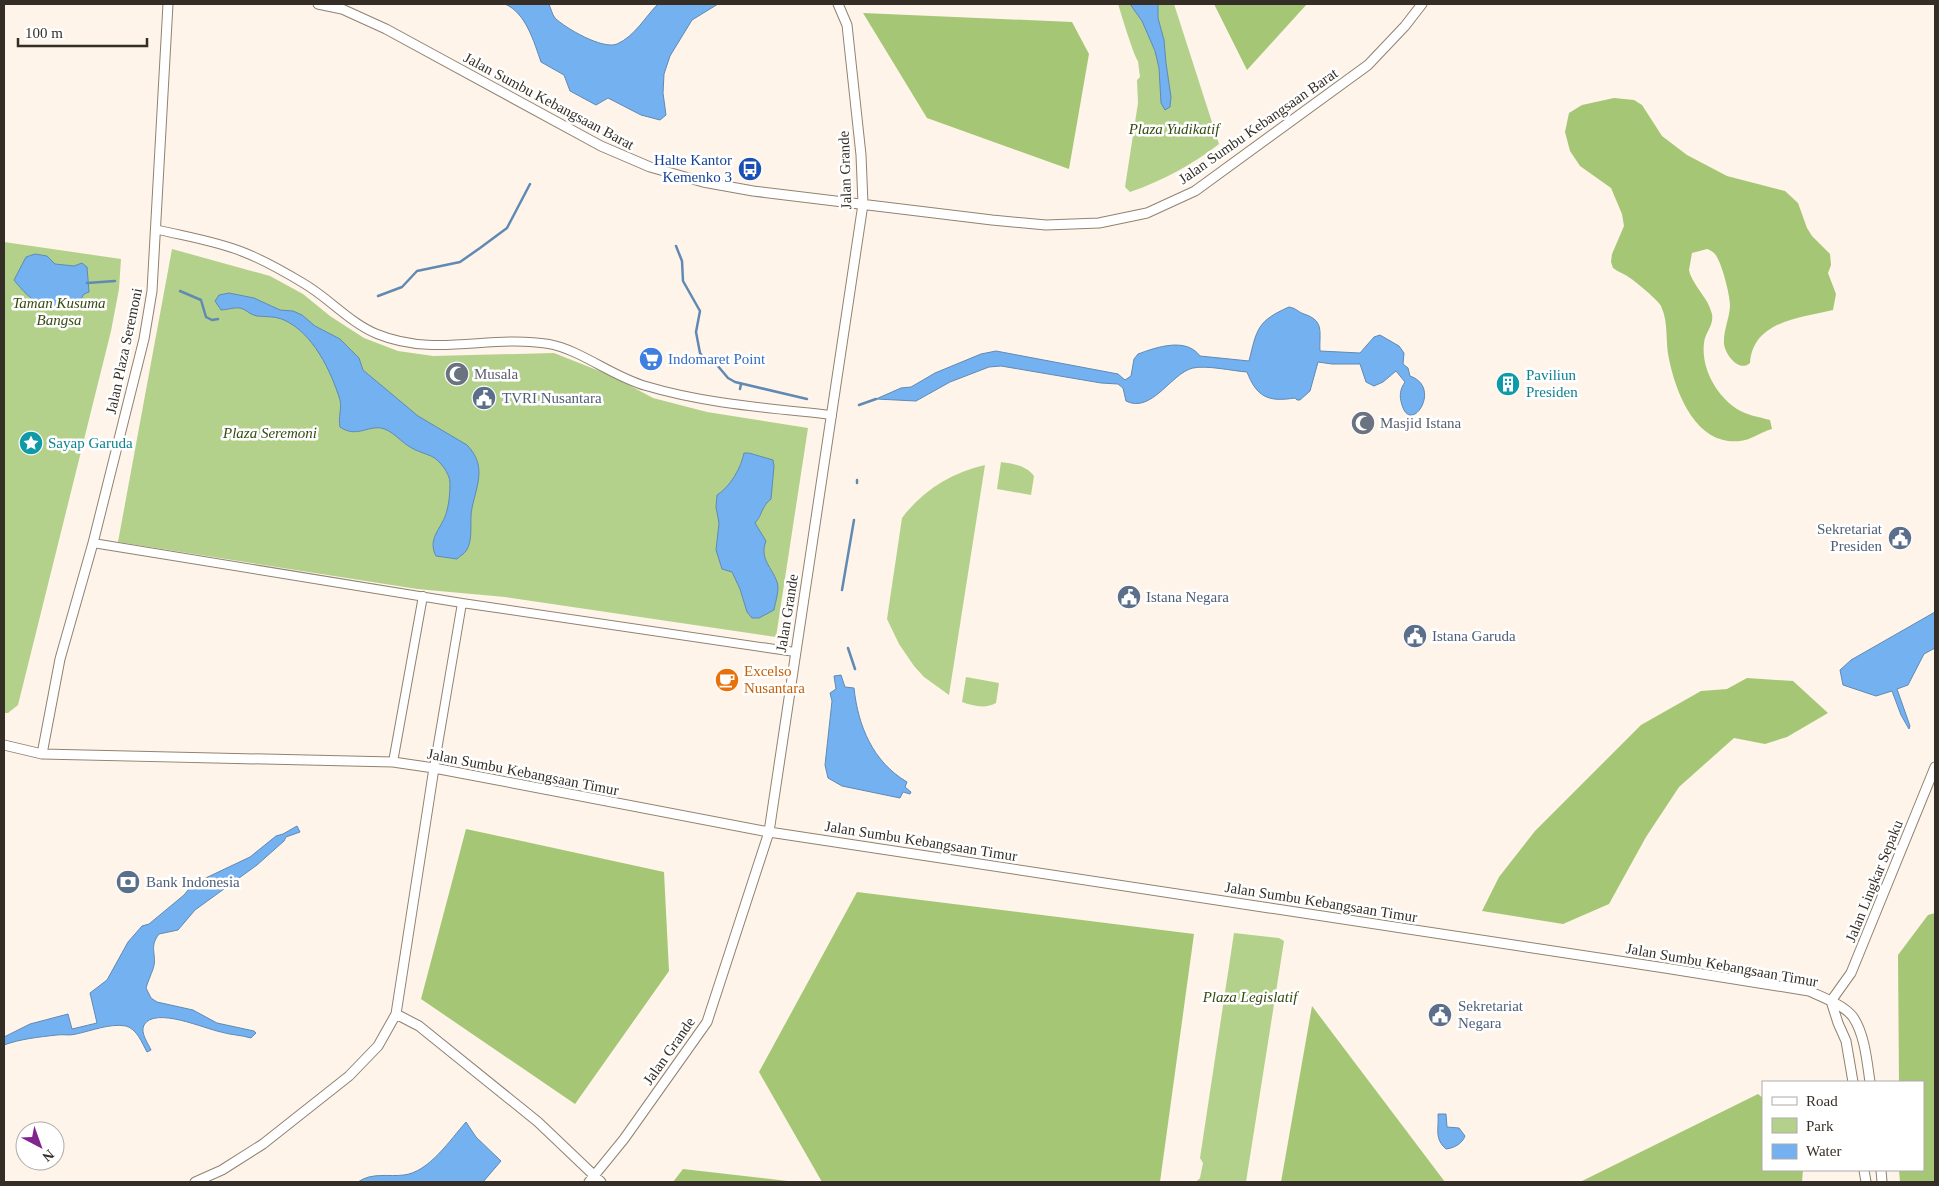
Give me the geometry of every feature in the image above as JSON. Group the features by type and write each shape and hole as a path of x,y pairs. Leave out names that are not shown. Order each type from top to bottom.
{"street":[{"name":"Jalan Plaza Seremoni","path":"42,754 60,658 93,543 144,339 152,291 168,4"},
{"name":"Jalan Sumbu Kebangsaan Barat","path":"318,4 342,9 386,29 601,146 650,167 703,182 752,191 1046,225 1099,223 1147,213 1195,191 1368,65 1405,26 1422,4"},
{"name":"Jalan Grande","path":"591,1179 624,1139 707,1022 770,832 795,652 863,204 861,155 847,25 838,4"},
{"path":"155,229 241,251 274,266 306,284 354,321 376,334 399,342 428,346 462,346 495,342 550,344 596,364 618,377 664,392 729,404 832,415"},
{"path":"93,543 462,603 795,652"},
{"path":"393,762 423,596"},
{"path":"195,1182 222,1170 263,1144 349,1076 378,1046 396,1014 462,603"},
{"name":"Jalan Sumbu Kebangsaan Timur","path":"4,745 42,754 393,762 434,768 770,832 1665,968 1809,991 1831,1001"},
{"name":"Jalan Lingkar Sepaku","path":"1831,1001 1851,973 1935,767"},
{"path":"1831,1001 1846,1041 1854,1081"},
{"path":"1831,1001 1852,1016 1862,1036 1870,1081"},
{"path":"396,1014 419,1026 538,1122 591,1179 601,1182"}],"green space":[{"name":"Plaza Yudikatif","path":"1118,4 1174,4 1219,144 1176,172 1130,192 1125,187 1138,103 1137,80 1140,77 1138,61"},
{"path":"1214,4 1307,4 1247,70"},
{"path":"863,13 1072,22 1089,54 1069,169 927,118"},
{"path":"1614,98 1634,100 1642,105 1662,136 1687,155 1727,176 1785,191 1798,203 1812,236 1830,254 1831,265 1828,273 1836,294 1833,310 1793,319 1769,330 1760,338 1753,349 1750,363 1741,366 1733,361 1727,353 1724,344 1730,300 1717,257 1707,249 1692,253 1690,274 1708,303 1712,314 1712,322 1704,343 1704,352 1705,362 1712,380 1729,403 1744,413 1770,420 1772,429 1740,441 1725,440 1711,435 1700,426 1683,401 1672,372 1665,319 1661,306 1651,295 1613,268 1611,262 1612,254 1624,226 1622,214 1611,188 1580,166 1570,151 1565,132 1569,113 1582,105"},
{"name":"Taman Kusuma Bangsa","path":"4,242 121,259 119,289 111,331 18,705 8,713 4,713"},
{"name":"Plaza Seremoni","path":"172,249 270,276 303,294 330,316 364,338 398,351 433,356 554,353 612,376 653,398 707,412 808,428 776,637 505,597 417,589 118,542"},
{"path":"1001,462 1011,463 1031,472 1034,476 1031,495 997,489"},
{"path":"985,465 949,695 924,677 914,666 899,644 887,619 902,518 919,499 939,484 973,468"},
{"path":"966,677 999,683 996,703 988,706 979,706 962,702"},
{"path":"1747,678 1793,681 1828,713 1787,737 1765,744 1734,738 1679,787 1646,837 1609,904 1563,924 1482,911 1499,877 1535,831 1641,725 1701,691 1727,689"},
{"path":"466,829 664,872 669,971 575,1104 421,999"},
{"path":"857,892 1194,934 1160,1182 822,1182 759,1072"},
{"path":"1935,913 1935,1182 1900,1182 1899,1171 1924,1171 1924,1081 1899,1081 1898,955 1928,915"},
{"name":"Plaza Legislatif","path":"1234,933 1279,938 1284,941 1246,1182 1196,1182 1200,1178 1203,1163 1200,1158"},
{"path":"1312,1006 1445,1182 1281,1182"},
{"path":"1758,1094 1762,1097 1762,1171 1803,1171 1802,1182 1580,1182"},
{"path":"683,1169 796,1182 673,1182"}],"water":[{"path":"505,4 549,4 555,18 567,27 584,37 611,45 623,41 629,36 658,4 718,4 692,20 670,56 664,74 663,93 666,115 660,120 641,115 608,98 596,105 570,91 564,75 541,62 524,21 512,8"},
{"path":"1130,4 1158,4 1158,18 1164,40 1171,97 1170,107 1165,110 1161,103 1159,68 1155,51 1142,21"},
{"path":"35,254 47,256 55,264 74,266 82,263 87,267 89,292 84,294 78,304 68,307 50,307 35,301 14,280 26,257"},
{"path":"229,293 254,298 280,310 293,311 302,315 315,326 340,339 359,358 363,370 418,416 467,445 477,460 479,475 471,513 471,536 464,553 457,559 436,556 434,550 434,539 446,514 450,495 450,479 441,464 431,456 410,447 385,429 376,428 351,432 340,427 340,400 332,377 312,343 304,334 284,320 255,315 240,308 221,310 215,301 219,295"},
{"path":"1289,307 1311,317 1318,324 1320,328 1320,351 1360,353 1374,337 1380,335 1399,346 1404,353 1403,364 1408,368 1410,376 1420,382 1424,390 1422,406 1412,415 1406,413 1400,399 1400,393 1405,382 1396,371 1383,382 1374,386 1366,382 1360,364 1318,362 1310,391 1300,400 1295,398 1278,399 1265,396 1255,388 1247,372 1220,368 1193,368 1185,371 1153,398 1135,404 1126,401 1123,388 1118,384 1101,383 1001,366 989,367 950,382 916,401 876,399 901,388 911,387 935,373 981,354 996,351 1118,374 1125,380 1131,376 1134,359 1138,354 1171,345 1187,347 1194,350 1200,356 1249,361 1260,327 1270,317"},
{"path":"744,453 773,460 774,466 771,499 765,505 755,523 766,541 764,547 765,558 777,582 778,592 774,610 759,618 752,618 747,612 740,589 732,572 722,569 716,550 719,523 716,507 717,495 722,492 734,477"},
{"path":"1935,612 1935,648 1924,654 1908,685 1897,689 1910,726 1909,729 1901,715 1892,691 1876,696 1843,685 1840,670 1851,660"},
{"path":"841,675 845,687 854,688 859,716 869,742 885,764 907,782 905,787 911,792 910,794 903,792 900,798 842,786 828,778 825,765 832,701 830,693 836,689 834,676"},
{"path":"297,826 300,832 286,837 257,865 195,910 178,930 159,934 154,943 154,964 146,988 151,998 157,1002 193,1010 217,1023 254,1031 256,1033 251,1038 225,1033 181,1020 158,1018 150,1020 143,1028 151,1050 147,1052 133,1030 120,1025 107,1026 74,1035 30,1038 4,1045 4,1037 30,1024 68,1014 72,1029 97,1023 90,993 107,980 128,942 142,926 149,924 184,895 193,884 250,857 276,836"},
{"path":"1438,1114 1446,1114 1447,1127 1459,1128 1465,1136 1462,1141 1452,1148 1446,1149 1438,1137"},
{"path":"466,1122 476,1137 501,1161 483,1182 358,1182 375,1176 404,1175 422,1168 438,1154"}],"waterway":[{"path":"378,296 402,287 417,271 460,262 480,248 507,228 530,184"},
{"path":"676,246 682,261 683,281 700,311 696,332 700,353 706,361 717,365 728,378 735,382 807,399"},
{"path":"87,283 115,281"},
{"path":"180,291 201,300 206,317 212,320 218,319"},
{"path":"740,389 741,384"},
{"path":"859,405 876,399"},
{"path":"842,590 854,520"},
{"path":"848,648 855,669"}],"place":[{"name":"Halte Kantor Kemenko 3","path":"750,169"},
{"name":"Indomaret Point","path":"651,359"},
{"name":"Musala","path":"457,374"},
{"name":"Paviliun Presiden","path":"1508,384"},
{"name":"TVRI Nusantara","path":"484,398"},
{"name":"Masjid Istana","path":"1363,423"},
{"name":"Sayap Garuda","path":"31,443"},
{"name":"Sekretariat Presiden","path":"1900,538"},
{"name":"Istana Negara","path":"1129,597"},
{"name":"Istana Garuda","path":"1415,636"},
{"name":"Excelso Nusantara","path":"727,680"},
{"name":"Bank Indonesia","path":"128,882"},
{"name":"Sekretariat Negara","path":"1440,1015"}]}
